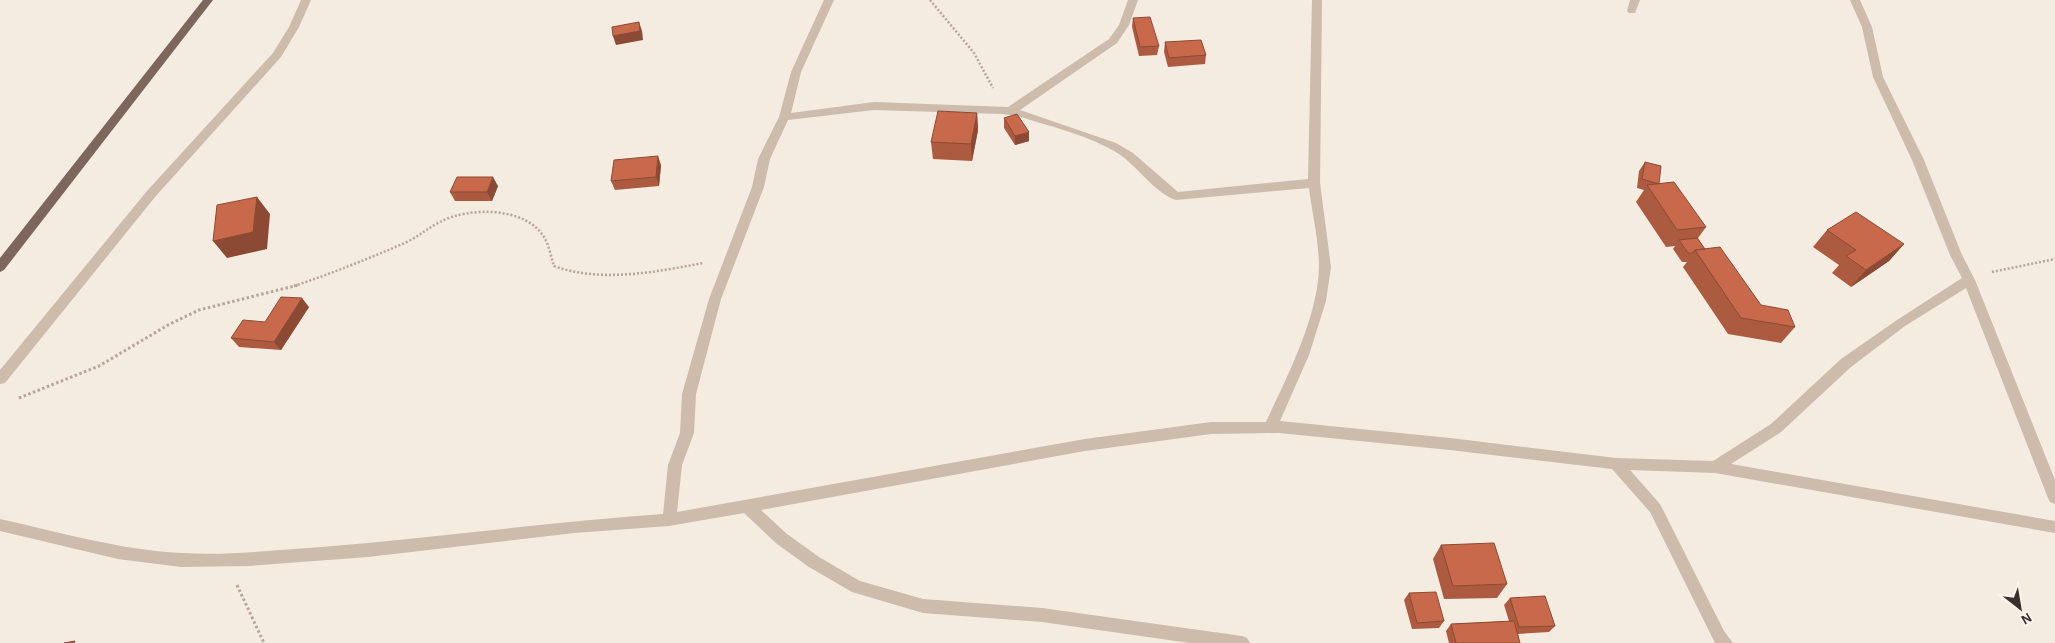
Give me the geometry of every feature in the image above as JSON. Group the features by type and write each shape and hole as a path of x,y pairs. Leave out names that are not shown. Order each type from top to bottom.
{"main road":[{"path":"0,267 208,0"}],"street":[{"path":"0,379 151,194 277,55 294,27 306,0"},
{"path":"669,520 675,465 687,432 689,394 715,299 758,187 764,159 784,117 796,72 829,0"},
{"path":"1006,111 1113,41 1124,25 1133,0"},
{"path":"1270,428 1303,355 1320,301 1325,267 1314,183 1317,0"},
{"path":"1632,11 1635,0"},
{"path":"1855,0 1870,36 1878,78 1918,160 1956,255 1968,279 2055,498"},
{"path":"784,117 874,106 1006,111 1121,150 1148,172 1162,187 1176,196 1314,183"},
{"path":"1716,467 1776,428 1846,363 1968,279"},
{"path":"0,525 118,552 181,560 249,559 358,551 574,527 669,520 746,505 802,497 948,468 1085,445 1211,428 1270,428 1450,444 1616,464 1716,467 2055,527"},
{"path":"1616,464 1655,508 1721,641"},
{"path":"746,505 782,539 857,588 922,606 1042,615 1242,643"}],"path":[{"path":"930,0 984,65 1006,111"},
{"path":"9,401 99,366 168,325 199,310 268,294 332,274 420,236 440,222 466,214 492,213 525,219 544,237 554,266 568,273 603,275 693,265 730,258"},
{"path":"1968,279 2055,260"},
{"path":"225,559 264,643"}],"building":[{"path":"1150,17 1159,46 1140,47 1133,18"},
{"path":"639,22 640,31 613,36 612,27"},
{"path":"1201,40 1206,55 1169,58 1165,42"},
{"path":"938,111 977,113 971,144 931,142"},
{"path":"1017,114 1029,132 1015,136 1004,118"},
{"path":"658,156 656,177 611,181 614,160"},
{"path":"1645,162 1661,166 1659,184 1642,179"},
{"path":"457,177 493,177 487,192 450,192"},
{"path":"1674,182 1706,227 1677,230 1647,185"},
{"path":"257,197 253,232 213,241 217,205"},
{"path":"1856,212 1904,244 1866,270 1846,256 1856,250 1827,230"},
{"path":"1697,238 1705,249 1695,250 1693,253 1688,253 1679,240"},
{"path":"1720,247 1761,305 1788,310 1795,327 1741,318 1695,250"},
{"path":"281,297 302,298 274,342 231,338 243,320 265,322"},
{"path":"1494,543 1507,584 1453,586 1441,545"},
{"path":"1436,592 1444,621 1417,623 1409,593"},
{"path":"1545,596 1555,626 1519,627 1510,598"},
{"path":"1514,621 1520,643 1456,643 1451,624"}]}
